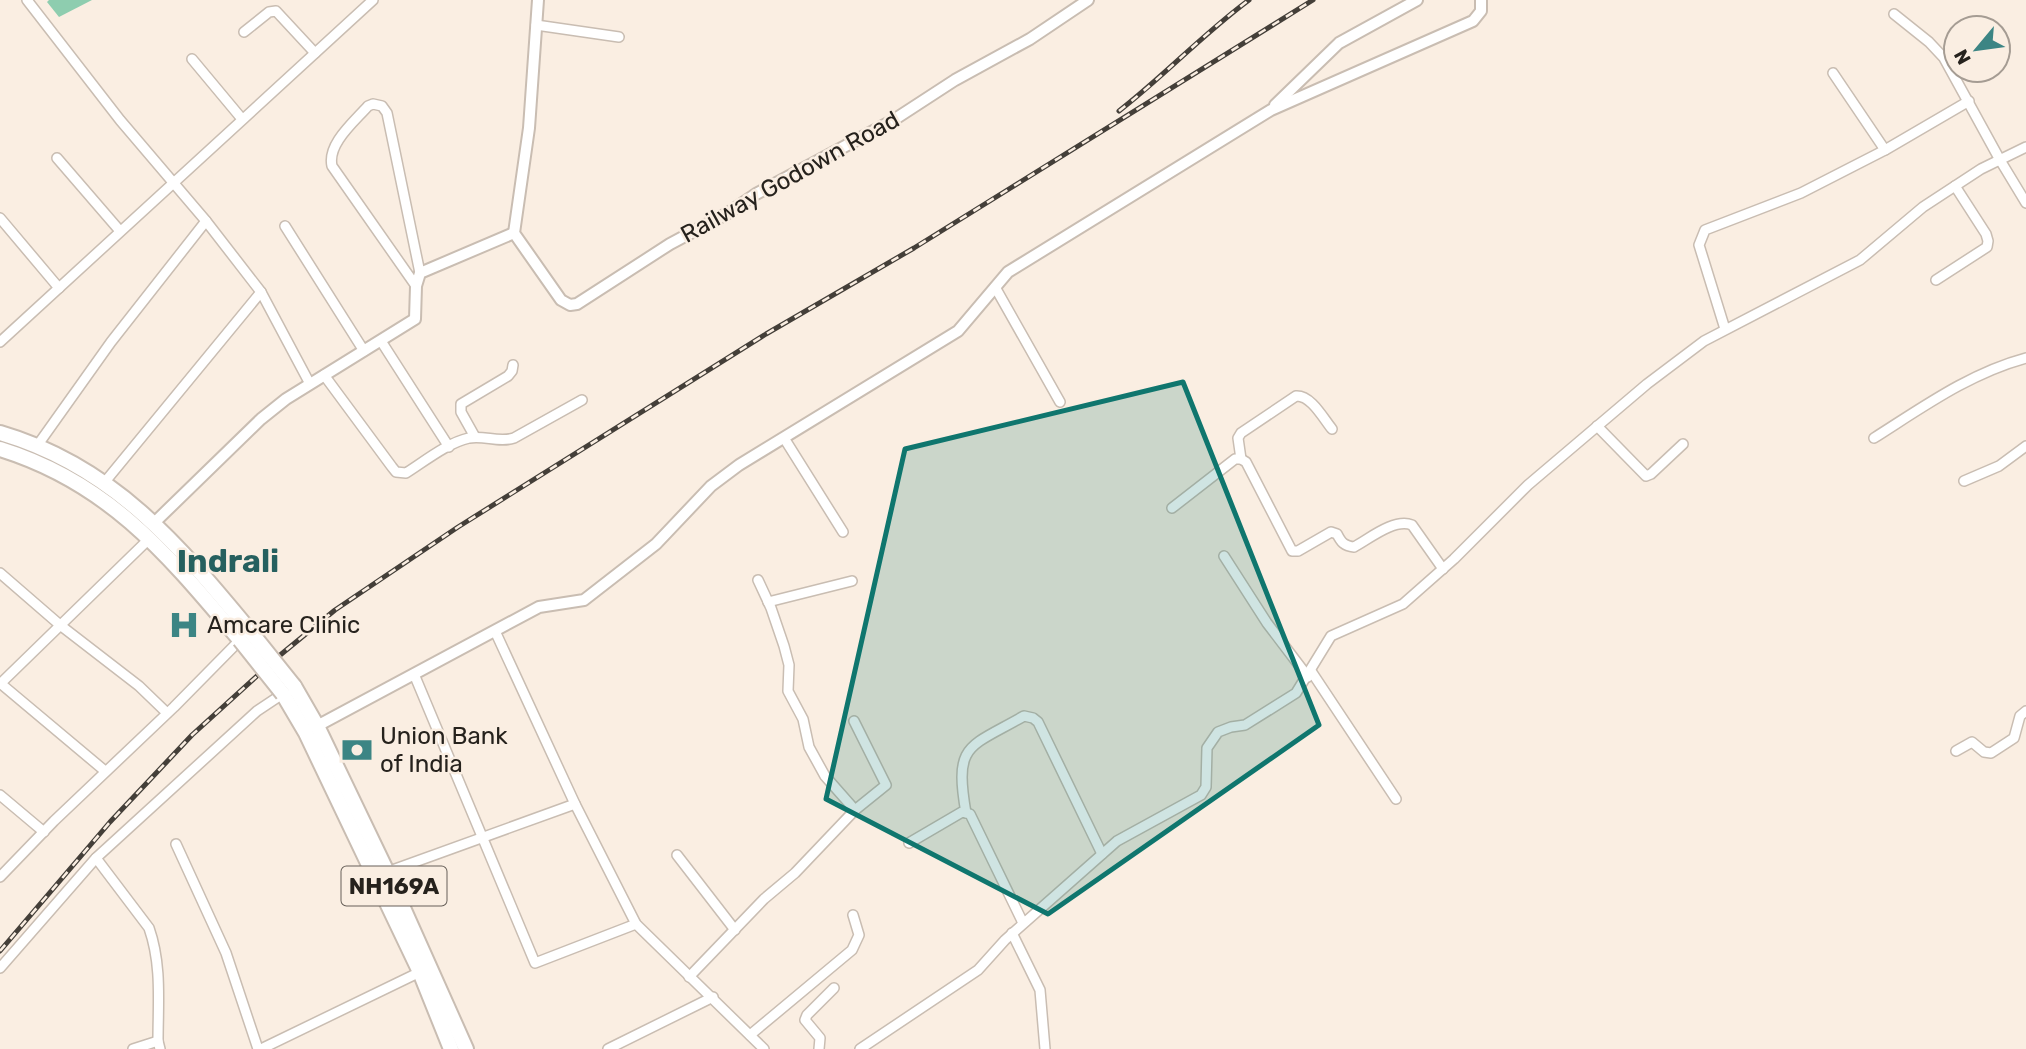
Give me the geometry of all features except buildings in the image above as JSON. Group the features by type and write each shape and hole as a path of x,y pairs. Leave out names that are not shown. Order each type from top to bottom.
{"highway":[{"name":"NH169A","path":"0,433 37,446 66,468 150,538 245,636"},
{"name":"NH169A","path":"0,449 66,468 104,483 154,523 187,555 245,636 317,726 387,872 466,1049"},
{"name":"NH169A","path":"288,690 420,972 451,1049"}],"street":[{"path":"27,0 261,292 310,384"},
{"path":"0,342 373,0"},
{"path":"420,273 514,233 529,128 538,0"},
{"name":"Railway Godown Road","path":"514,233 561,300 570,305 578,304 670,244 892,121 955,80 1030,39 1088,0"},
{"path":"1271,110 1339,43 1417,0"},
{"path":"317,726 539,607 584,600 656,544 711,486 739,465 958,331 1008,272 1271,110 1474,21 1481,11 1481,0"},
{"path":"244,32 269,12 275,12 315,53"},
{"path":"1894,14 1937,49 2026,203"},
{"path":"536,25 620,37"},
{"path":"192,59 242,119"},
{"path":"1833,73 1885,149"},
{"path":"1726,329 1699,245 1705,230 1801,193 1969,101"},
{"path":"154,523 261,419 310,384 415,319 415,286 420,273 387,113 382,106 373,104 368,106 333,149 332,166 415,286"},
{"path":"860,1049 978,970 1012,933 1118,841 1201,794 1206,787 1207,748 1218,732 1245,725 1296,693 1331,635 1403,604 1443,569 1528,485 1676,362 1704,341 1809,289 1860,260 1923,207 2026,147"},
{"path":"57,158 120,231"},
{"path":"1936,280 1987,247 1986,234 1955,186"},
{"path":"0,218 59,288"},
{"path":"37,446 111,342 206,221"},
{"path":"285,226 364,351"},
{"path":"995,287 1060,402"},
{"path":"104,483 261,292"},
{"path":"381,341 449,447"},
{"path":"1874,438 1962,383 1987,370 2026,358"},
{"path":"475,437 461,412 461,404 508,376 513,365"},
{"path":"324,375 396,472 406,473 449,447 475,437 507,440 582,400"},
{"path":"1332,429 1307,398 1301,395 1241,433 1238,438 1241,458 1246,462 1292,551 1298,551 1331,532 1337,534 1348,547 1354,547 1398,523 1406,523 1412,525 1443,569"},
{"path":"1597,426 1646,476 1683,444"},
{"path":"784,438 843,532"},
{"path":"1965,481 1999,466 2026,446"},
{"path":"1172,508 1235,459 1241,458"},
{"path":"105,771 0,683 150,538"},
{"path":"1224,556 1267,624 1309,674 1396,799"},
{"path":"0,573 60,625 139,686 167,713"},
{"path":"758,580 789,665 788,691 803,719 809,747 825,776 855,810"},
{"path":"768,602 852,581"},
{"path":"495,631 575,804 636,924 764,1049"},
{"path":"0,877 245,636"},
{"path":"414,674 535,963 636,924"},
{"path":"0,968 96,858 257,711 288,690"},
{"path":"1956,751 1972,742 1984,752 1991,753 2014,738 2020,716 2026,710"},
{"path":"966,813 961,771 962,761 971,746 1024,716 1033,718 1038,722 1102,854"},
{"path":"689,977 855,810 886,785 854,721"},
{"path":"0,795 44,832"},
{"path":"387,872 575,804"},
{"path":"909,843 962,812 973,816 1023,923"},
{"path":"176,844 226,953 260,1049 420,972"},
{"path":"677,855 735,930"},
{"path":"96,858 149,928 153,939 159,980 159,1045 133,1049"},
{"path":"750,1035 852,950 859,936 853,915"},
{"path":"1012,933 1040,990 1045,1049"},
{"path":"819,1049 820,1038 805,1020 834,988"},
{"path":"608,1049 713,997"}],"highlighted area":[{"path":"1183,382 1319,725 1048,914 826,799 905,449"}],"green space":[{"path":"92,0 59,17 47,2"}],"railway":[{"path":"1119,111 1249,0"},
{"path":"0,951 110,822 192,735 279,656 335,610 458,527 766,334 914,248 1313,0"}],"place":[{"name":"Amcare Clinic","path":"184,625"},
{"name":"Union Bank of India","path":"357,750"}],"district":[{"name":"Indrali","path":"228,561"}]}
